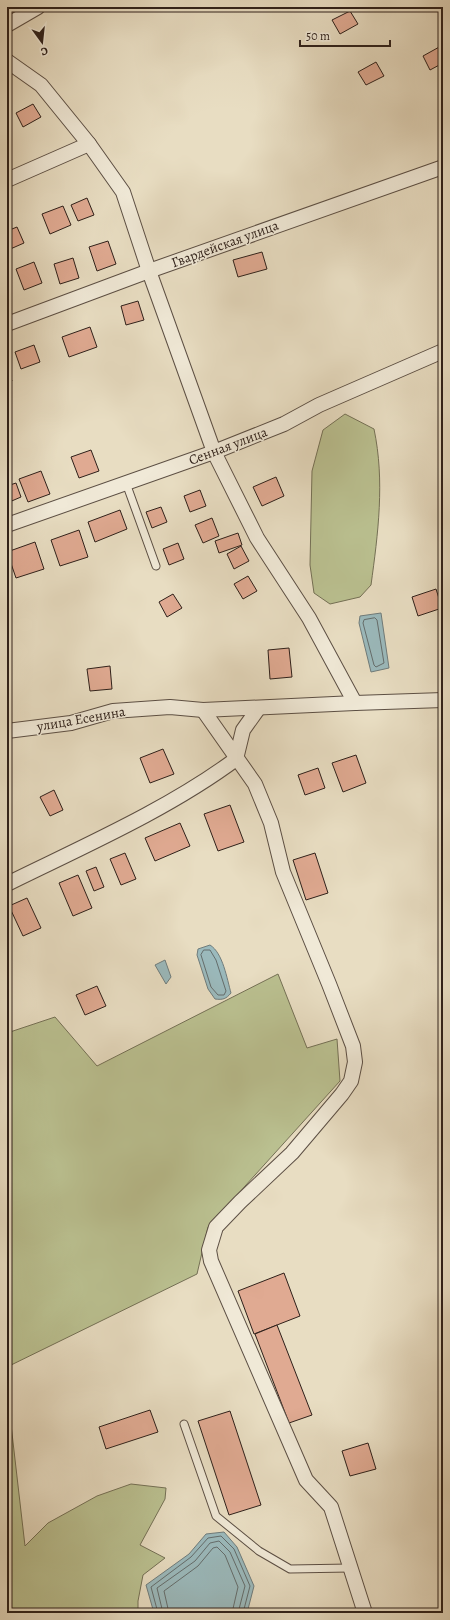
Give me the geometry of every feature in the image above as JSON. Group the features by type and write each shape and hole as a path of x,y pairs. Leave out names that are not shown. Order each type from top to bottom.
{"street":[{"path":"7,26 38,7"},
{"path":"7,61 41,85 88,144 123,192 149,271 214,452 257,538 309,618 355,703"},
{"path":"7,180 88,144"},
{"name":"Гвардейская улица","path":"7,324 149,271 443,167"},
{"name":"Сенная улица","path":"7,525 214,452 284,424 319,405 443,350"},
{"name":"улица Есенина","path":"7,731 71,723 113,711 170,707 203,710 258,709 355,703 443,700"},
{"path":"7,884 124,826 211,778 236,759 242,730 258,709"},
{"path":"203,710 255,784 271,823 283,872 353,1046 355,1062 351,1080 342,1094 292,1153 216,1227 209,1250 211,1261 306,1480 331,1507 365,1613"}],"lane":[{"path":"126,483 156,566"},
{"path":"184,1424 216,1516 259,1551 290,1568 350,1568"}],"green space":[{"path":"345,414 374,429 380,488 378,527 371,585 360,597 330,604 314,593 310,565 312,471 323,430"},
{"path":"278,974 307,1048 337,1039 340,1081 208,1227 197,1274 7,1367 7,1033 55,1017 97,1066"},
{"path":"7,1390 25,1546 48,1523 97,1496 131,1484 166,1488 165,1499 140,1545 165,1558 143,1575 138,1601 138,1613 7,1613"}],"water":[{"path":"381,613 389,668 371,672 359,623 360,616"},
{"path":"210,945 218,954 226,974 231,993 226,998 215,999 208,989 197,955 198,949"},
{"path":"165,960 171,977 166,984 155,965"},
{"path":"224,1532 237,1547 254,1586 247,1613 154,1613 146,1585 189,1554 206,1534"}],"building":[{"path":"350,11 358,24 340,34 332,20"},
{"path":"441,46 443,50 443,63 430,70 423,56"},
{"path":"376,62 384,76 366,85 358,72"},
{"path":"33,104 41,117 23,127 16,113"},
{"path":"87,198 94,215 78,221 71,205"},
{"path":"63,206 71,225 50,234 42,214"},
{"path":"17,227 24,243 8,250 7,231"},
{"path":"108,241 116,264 97,271 89,247"},
{"path":"262,252 267,269 238,277 233,260"},
{"path":"73,258 79,278 60,284 54,264"},
{"path":"34,262 42,283 24,290 16,269"},
{"path":"138,301 144,320 126,325 121,306"},
{"path":"90,327 97,347 69,357 62,337"},
{"path":"34,345 40,362 21,369 15,352"},
{"path":"7,366 12,381 7,383"},
{"path":"91,450 99,471 79,478 71,457"},
{"path":"41,471 50,494 28,502 19,479"},
{"path":"276,477 284,496 262,506 253,487"},
{"path":"16,483 21,497 7,503 7,486"},
{"path":"200,490 206,506 190,512 184,496"},
{"path":"161,507 167,522 152,528 146,512"},
{"path":"120,510 127,529 95,542 88,522"},
{"path":"212,518 219,536 203,543 195,525"},
{"path":"79,530 88,557 60,566 51,540"},
{"path":"238,533 242,545 219,553 215,541"},
{"path":"35,542 44,569 16,578 7,552"},
{"path":"178,543 184,559 169,565 163,549"},
{"path":"241,546 249,561 234,569 227,554"},
{"path":"248,576 257,591 243,599 234,584"},
{"path":"436,589 442,608 418,616 412,597"},
{"path":"173,594 182,608 167,617 159,602"},
{"path":"289,648 292,677 270,679 268,650"},
{"path":"110,666 112,689 90,691 87,669"},
{"path":"163,749 174,774 150,783 140,758"},
{"path":"356,755 366,783 343,792 332,763"},
{"path":"318,768 325,788 305,795 298,775"},
{"path":"54,790 63,810 50,816 40,797"},
{"path":"230,805 244,842 218,851 204,814"},
{"path":"180,823 190,846 155,861 145,838"},
{"path":"125,853 136,879 121,885 110,859"},
{"path":"315,853 328,893 306,900 293,860"},
{"path":"96,867 104,887 94,891 86,871"},
{"path":"78,875 92,908 73,916 59,883"},
{"path":"27,898 41,928 23,936 9,906"},
{"path":"97,986 106,1006 85,1015 76,995"},
{"path":"284,1273 300,1316 254,1334 238,1291"},
{"path":"277,1325 312,1415 289,1423 255,1334"},
{"path":"150,1410 158,1432 106,1449 99,1427"},
{"path":"230,1411 261,1505 229,1515 198,1421"},
{"path":"368,1443 376,1469 350,1476 342,1451"}]}
